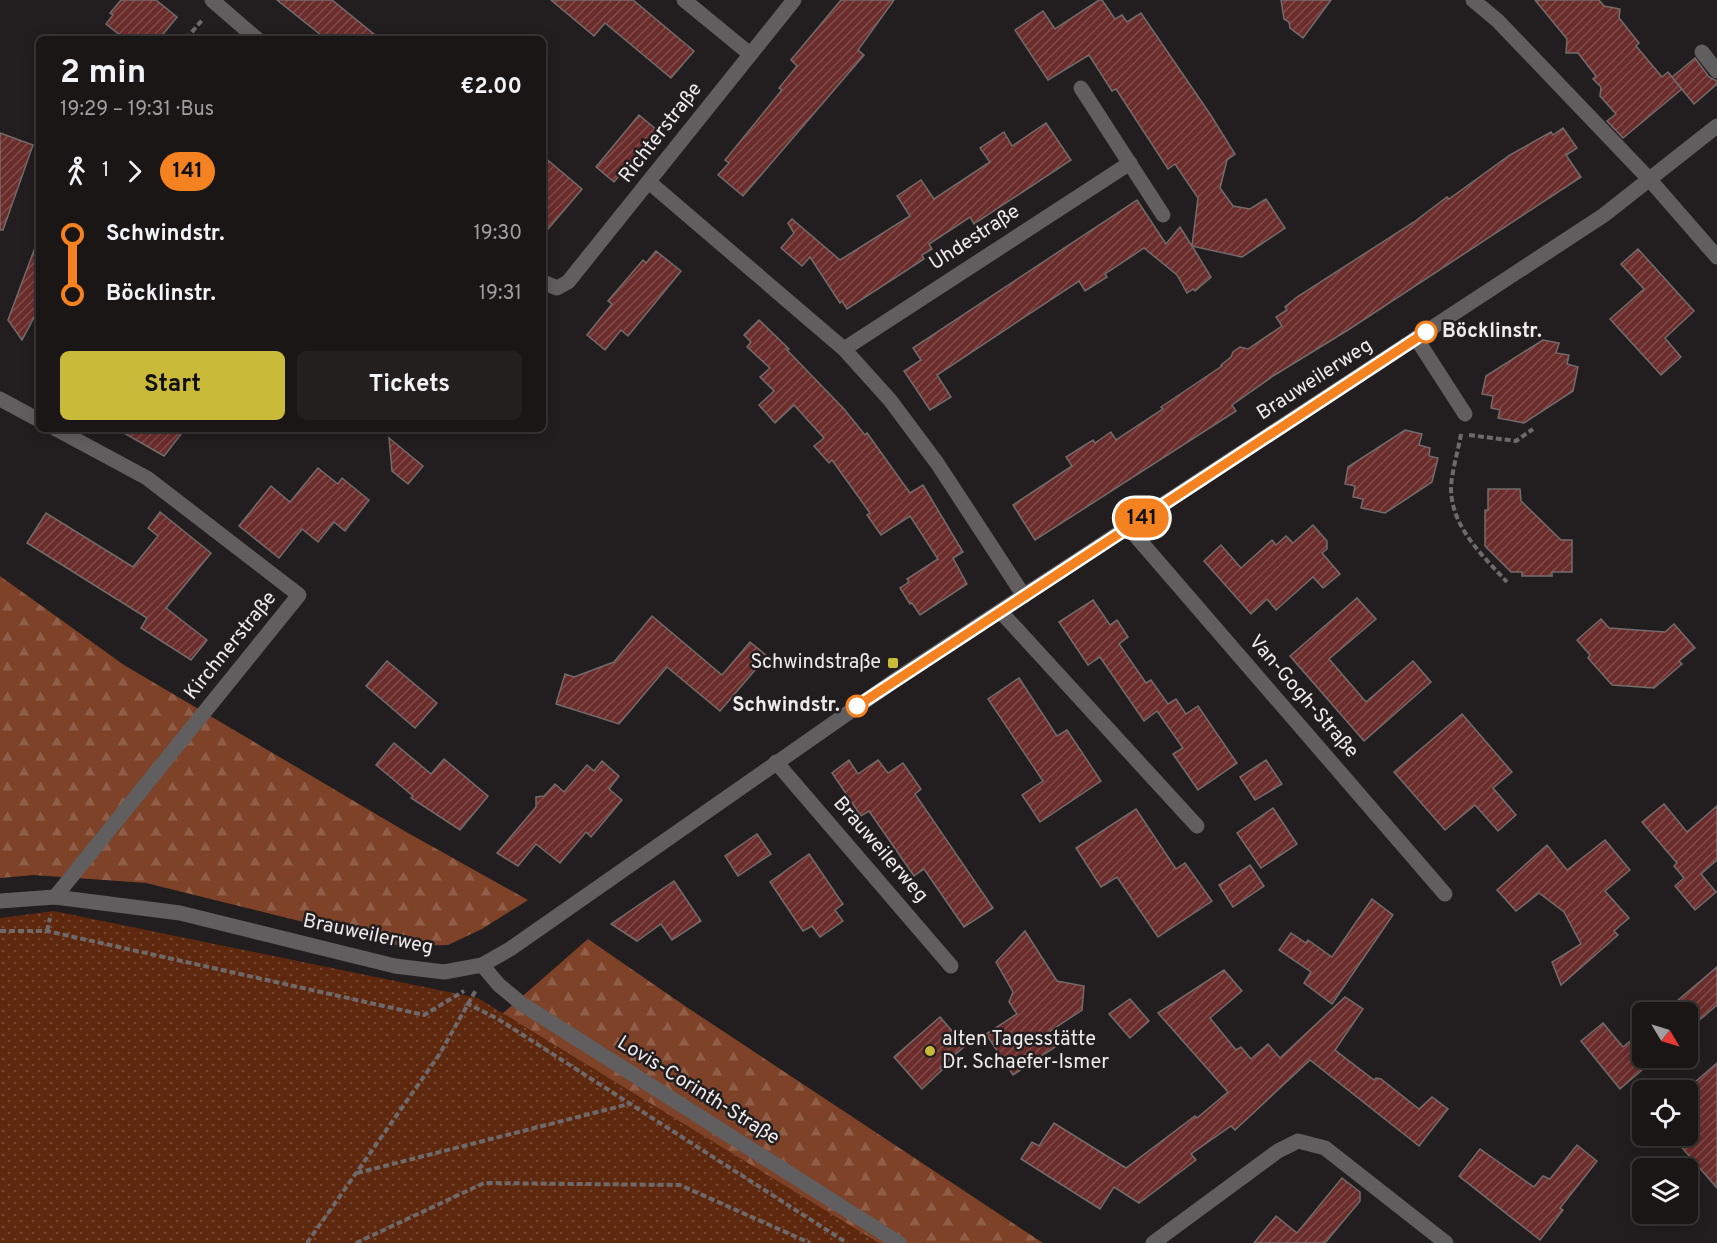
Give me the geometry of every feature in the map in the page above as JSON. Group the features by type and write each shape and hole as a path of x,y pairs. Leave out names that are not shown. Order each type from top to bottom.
{"street":[{"path":"212,0 254,36"},
{"path":"684,0 750,54"},
{"name":"Richterstraße","path":"550,285 568,282 794,0"},
{"path":"1473,0 1498,21 1650,180 1717,257"},
{"path":"1701,52 1717,71"},
{"path":"1081,88 1163,215"},
{"name":"Brauweilerweg","path":"0,901 55,897 180,913 395,966 444,972 486,969 776,762 1000,611 1604,215 1717,126"},
{"name":"Uhdestraße","path":"844,349 1130,163"},
{"path":"649,182 844,349 890,400 937,463 1024,596"},
{"path":"1416,338 1465,414"},
{"path":"0,399 36,418"},
{"name":"Kirchnerstraße","path":"55,897 299,595 147,478 62,432"},
{"name":"Van-Gogh-Straße","path":"1128,527 1445,894"},
{"path":"1000,611 1197,826"},
{"name":"Brauweilerweg","path":"776,762 951,966"},
{"name":"Lovis-Corinth-Straße","path":"486,969 499,985 522,1004 899,1243"},
{"path":"1153,1243 1278,1151 1298,1142 1325,1148 1446,1243"}],"path":[{"path":"1461,434 1451,491 1459,519 1472,544 1507,582"},
{"path":"0,931 47,932 424,1015 446,1004 486,969"},
{"path":"308,1243 439,1055 486,969"},
{"path":"466,1004 498,1019 847,1243"},
{"path":"356,1173 630,1104"},
{"path":"356,1243 484,1184 496,1184 680,1185 810,1243"}],"green space":[{"path":"0,576 124,665 408,833 528,900 482,929 448,945 400,946 146,883 34,875 0,878"},
{"path":"588,939 685,1006 1043,1243 0,1243 0,975 479,1034"}],"shaded area":[{"path":"54,911 478,998 879,1243 0,1243 0,918"}],"building":[{"path":"121,0 156,0 177,17 161,36 121,36 106,24 113,15 110,13"},
{"path":"277,0 332,0 376,36 322,36"},
{"path":"551,0 633,0 694,51 671,78 605,23 594,36"},
{"path":"841,0 894,0 858,50 864,55 743,196 718,175 729,163 725,160 782,90 779,88 797,66 791,60"},
{"path":"1102,0 1115,19 1122,15 1127,22 1141,13 1210,114 1235,154 1227,160 1220,188 1233,206 1250,209 1266,199 1285,228 1242,257 1192,246 1198,198 1175,164 1168,169 1116,89 1112,91 1089,55 1048,80 1015,30 1043,11 1055,29"},
{"path":"1281,0 1331,0 1303,38 1290,28 1289,22 1284,19"},
{"path":"1535,0 1599,0 1604,6 1620,9 1619,18 1639,43 1636,46 1662,77 1668,72 1682,89 1623,138 1607,121 1616,114 1600,96 1601,87 1593,79 1596,76 1578,53 1566,53 1567,39"},
{"path":"1695,58 1709,77 1717,81 1717,84 1694,104 1672,77"},
{"path":"639,115 657,130 614,182 596,167"},
{"path":"1046,123 1071,160 974,224 970,217 929,244 932,249 922,255 924,259 847,309 842,301 840,303 810,257 802,266 781,248 794,233 788,223 792,219 840,260 910,216 897,196 921,180 934,199 990,162 980,148 1004,132 1012,146"},
{"path":"1563,128 1577,148 1566,155 1581,177 1348,330 1273,376 1232,405 1236,411 1035,540 1013,505 1072,466 1066,457 1093,440 1095,443 1111,432 1116,440 1163,409 1161,407 1222,366 1240,347 1248,349 1282,326 1276,317 1287,310 1285,307 1297,297 1414,222 1447,197 1449,199 1510,155 1551,132 1553,135"},
{"path":"0,133 33,145 3,230 0,230"},
{"path":"546,159 582,189 546,231"},
{"path":"1137,200 1166,244 1180,227 1211,277 1195,291 1193,289 1187,293 1177,275 1144,248 1105,274 1107,277 1085,291 1079,281 937,375 951,397 930,410 904,371 921,360 913,348"},
{"path":"36,245 36,314 22,340 8,320"},
{"path":"1638,249 1694,311 1665,338 1681,357 1661,375 1610,319 1644,289 1621,264"},
{"path":"656,251 681,271 628,336 621,330 605,350 587,335 612,304 608,301 643,260 646,263"},
{"path":"759,320 789,349 787,350 844,409 865,435 867,433 910,493 923,485 963,552 953,558 967,584 920,615 912,603 910,604 900,588 909,582 907,579 938,559 910,516 881,535 867,515 870,513 832,460 829,463 814,446 824,438 794,405 775,423 759,405 774,391 760,377 770,368 747,347 751,342 744,335"},
{"path":"1543,340 1559,343 1556,353 1569,355 1567,364 1578,367 1573,391 1524,423 1498,418 1500,410 1491,408 1493,396 1482,394 1486,376"},
{"path":"1405,430 1422,434 1419,445 1430,448 1429,456 1438,458 1432,482 1385,513 1361,508 1363,499 1353,497 1355,486 1345,484 1348,467"},
{"path":"122,432 183,432 164,456"},
{"path":"389,438 423,466 408,484 392,471"},
{"path":"318,468 338,484 342,478 369,500 345,531 334,522 318,542 302,529 279,558 239,526 271,486 290,502"},
{"path":"1488,489 1520,489 1521,501 1561,540 1572,540 1572,572 1552,572 1552,576 1522,576 1522,572 1511,572 1485,546 1485,510 1488,510"},
{"path":"160,512 211,553 166,608 207,640 191,660 141,628 147,618 27,543 46,513 133,567 158,536 148,528"},
{"path":"1313,525 1327,541 1327,549 1322,553 1340,574 1323,588 1313,577 1276,610 1267,599 1251,614 1204,561 1221,545 1241,568 1272,540 1276,545 1286,536 1293,543"},
{"path":"1357,598 1376,619 1329,659 1366,702 1413,661 1431,682 1364,741 1290,656"},
{"path":"1093,600 1110,625 1117,620 1128,637 1119,644 1146,683 1151,680 1168,704 1176,699 1186,714 1198,706 1237,763 1198,790 1173,754 1183,748 1157,711 1144,721 1100,657 1088,665 1059,622"},
{"path":"652,616 722,675 750,642 767,656 720,711 667,667 619,724 556,704 565,674 574,677 614,662"},
{"path":"1601,619 1609,628 1665,632 1674,624 1695,648 1679,661 1682,664 1654,688 1612,685 1588,658 1590,655 1577,640"},
{"path":"387,661 437,703 415,728 366,686"},
{"path":"1019,678 1057,736 1067,730 1101,781 1040,822 1022,795 1043,781 988,699"},
{"path":"1462,714 1512,772 1493,788 1516,815 1498,831 1475,805 1445,830 1394,772"},
{"path":"394,743 431,774 444,759 488,796 460,830 411,798 413,796 376,765"},
{"path":"849,760 858,774 878,760 888,773 903,763 921,789 915,794 993,908 964,927 924,869 914,876 869,811 861,816 832,773"},
{"path":"1266,760 1282,784 1255,800 1240,777"},
{"path":"602,761 619,776 609,789 622,800 591,837 586,832 560,863 536,844 518,866 497,853 536,807 536,797 544,796 555,784 564,792 587,765 594,771"},
{"path":"1664,804 1687,832 1717,806 1717,860 1701,874 1716,892 1695,910 1675,886 1684,878 1674,866 1677,863 1642,822"},
{"path":"1273,808 1297,844 1261,868 1237,833"},
{"path":"1136,809 1176,869 1185,863 1212,901 1158,937 1117,877 1101,887 1076,848"},
{"path":"757,834 771,854 738,876 725,856"},
{"path":"1605,840 1630,870 1605,891 1629,918 1614,931 1618,935 1561,985 1552,962 1581,944 1564,912 1539,893 1516,911 1497,890 1547,845 1567,870"},
{"path":"809,854 843,904 835,910 843,921 820,937 812,926 803,931 770,882"},
{"path":"1250,865 1264,886 1233,907 1219,885"},
{"path":"674,881 701,921 672,940 661,924 637,941 611,924"},
{"path":"1372,899 1393,915 1332,1004 1304,983 1311,972 1279,950 1291,933 1306,943 1308,940 1332,957"},
{"path":"1025,931 1057,981 1084,986 1082,1010 1049,1032 1058,1045 1013,1075 986,1034 1017,1014 1009,1002 1013,992 996,962"},
{"path":"1717,967 1717,1005 1698,1021 1698,1002 1676,1002"},
{"path":"1224,970 1242,991 1210,1018 1236,1050 1241,1047 1251,1059 1268,1044 1280,1058 1345,997 1363,1009 1335,1050 1374,1080 1381,1079 1419,1109 1432,1097 1448,1109 1419,1146 1310,1060 1235,1130 1231,1126 1191,1154 1196,1160 1139,1203 1114,1187 1100,1209 1021,1159 1032,1142 1039,1146 1054,1123 1126,1168 1195,1116 1197,1118 1228,1092 1158,1013"},
{"path":"1130,999 1149,1021 1130,1038 1109,1014"},
{"name":"alten Tagesstätte Dr. Schaefer-Ismer","path":"940,1017 965,1046 940,1068 942,1070 922,1089 894,1057"},
{"path":"1603,1023 1623,1047 1632,1039 1632,1068 1642,1068 1642,1070 1620,1089 1581,1041"},
{"path":"1717,1063 1717,1188 1698,1166 1698,1158 1691,1158 1681,1146 1698,1146 1697,1080"},
{"path":"1577,1145 1597,1161 1560,1208 1563,1210 1540,1240 1459,1176 1480,1149 1534,1187 1543,1176 1550,1179"},
{"path":"1342,1178 1360,1192 1360,1201 1325,1243 1254,1243 1276,1216 1297,1233"}],"bus line":[{"name":"141","path":"857,706 1426,332"}],"place":[{"name":"Böcklinstr.","path":"1426,332"},
{"name":"Schwindstraße","path":"893,663"},
{"name":"Schwindstr.","path":"857,706"},
{"name":"alten Tagesstätte Dr. Schaefer-Ismer","path":"930,1051"}]}
